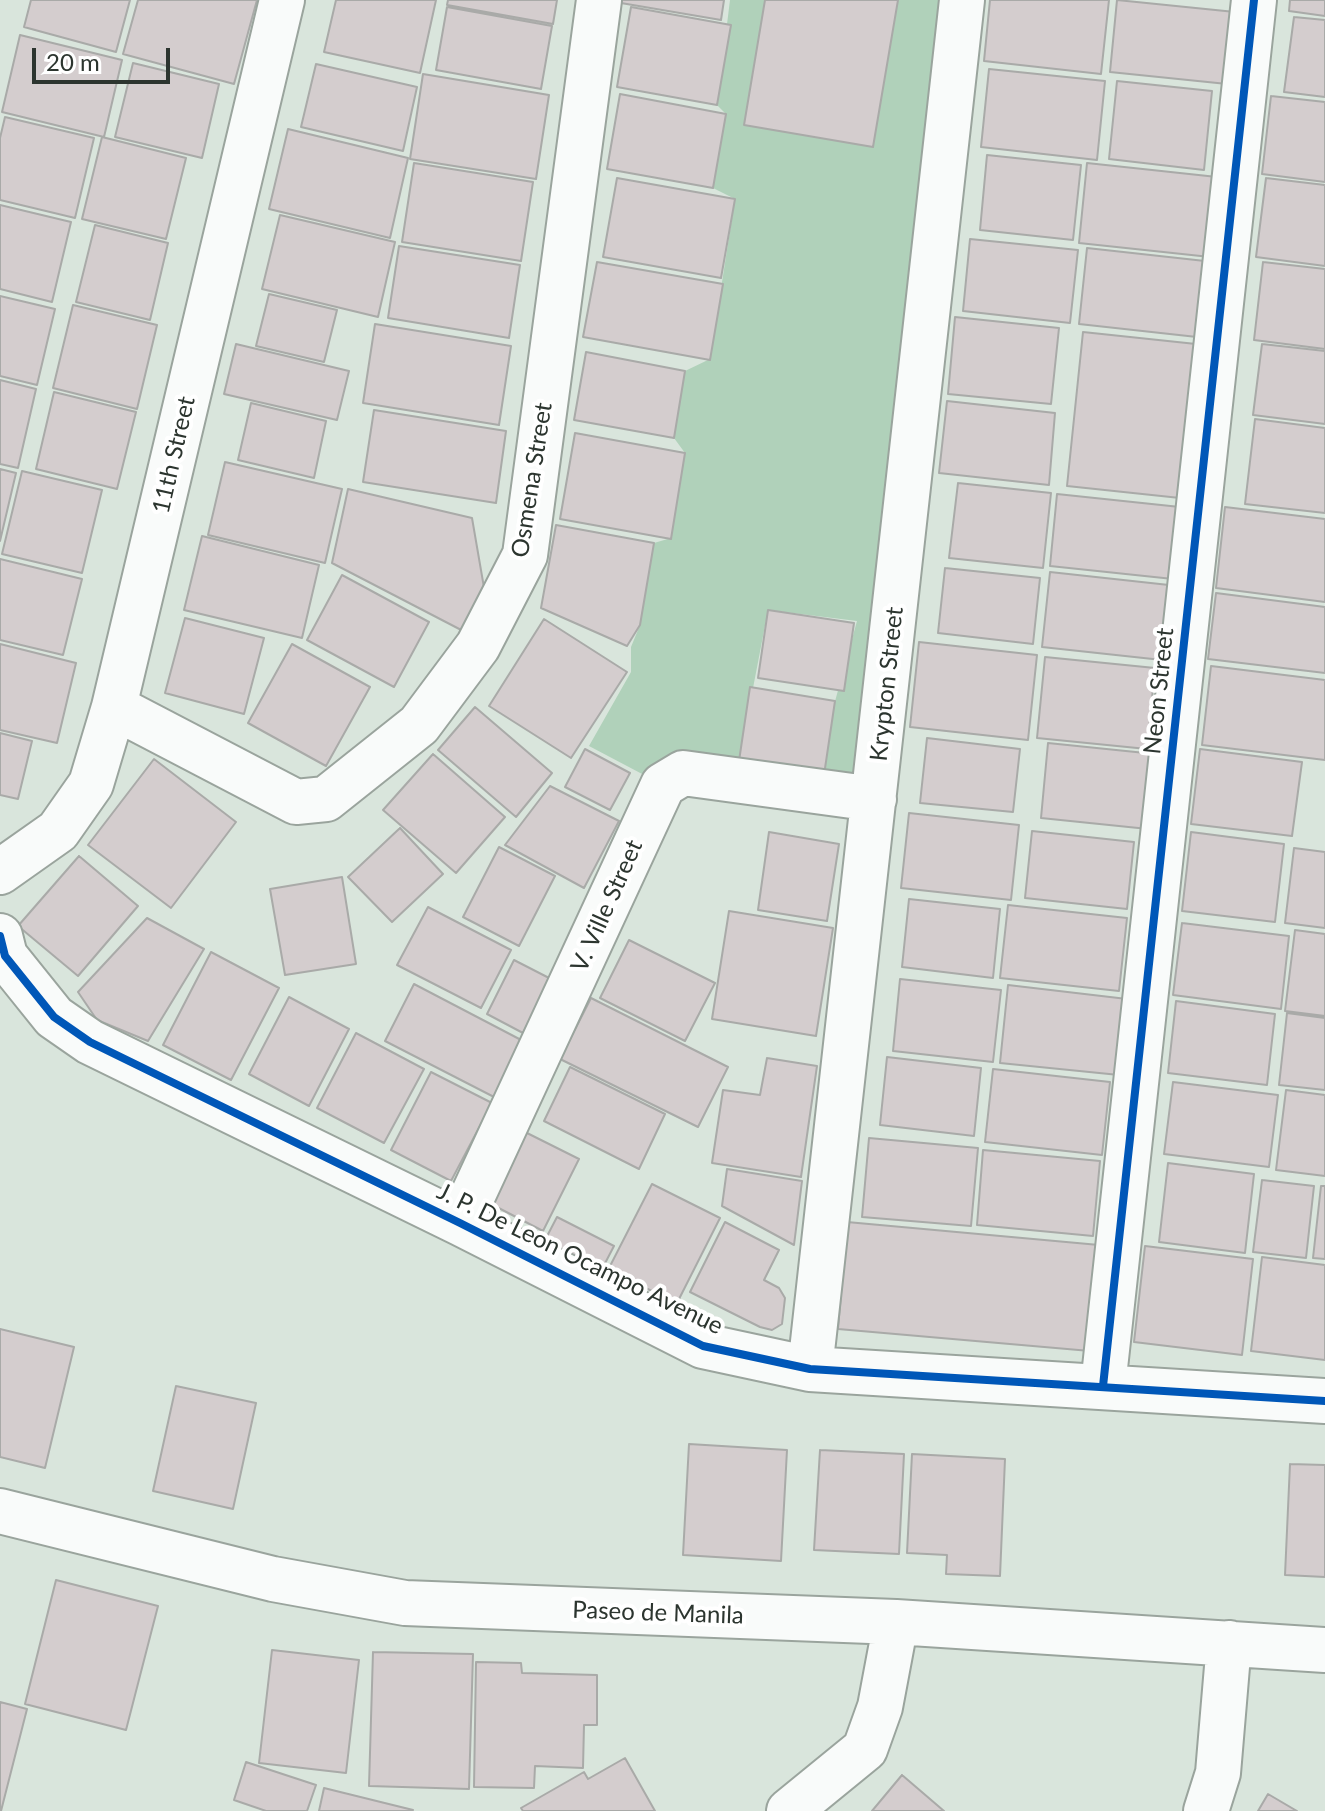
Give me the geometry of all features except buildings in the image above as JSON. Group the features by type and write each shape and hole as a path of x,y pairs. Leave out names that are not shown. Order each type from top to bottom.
{"street":[{"name":"11th Street","path":"0,872 58,831 91,784 114,707 282,0"},
{"name":"Osmena Street","path":"114,707 296,802 326,799 419,725 478,646 525,555 599,0"},
{"name":"Krypton Street","path":"810,1369 962,0"},
{"name":"Neon Street","path":"1103,1386 1254,0"},
{"name":"V. Ville Street","path":"460,1223 663,785 683,773 874,799"},
{"name":"J. P. De Leon Ocampo Avenue","path":"0,936 5,956 54,1017 90,1042 703,1346 810,1369 1325,1401"},
{"name":"Paseo de Manila","path":"0,1511 273,1579 405,1603 896,1622 1325,1650"},
{"path":"789,1811 865,1749 880,1707 896,1622"},
{"path":"1206,1811 1218,1773 1229,1643"}],"green space":[{"path":"730,0 945,0 874,799 822,789 834,705 857,621 768,610 739,761 663,785 589,746 631,672 631,647 640,625 654,543 671,538 685,453 674,438 685,371 710,359 735,199 713,188 726,114 717,105"}],"cycle path":[{"path":"1103,1386 1254,0"},
{"path":"0,936 5,956 54,1017 90,1042 703,1346 810,1369 1325,1401"}]}
